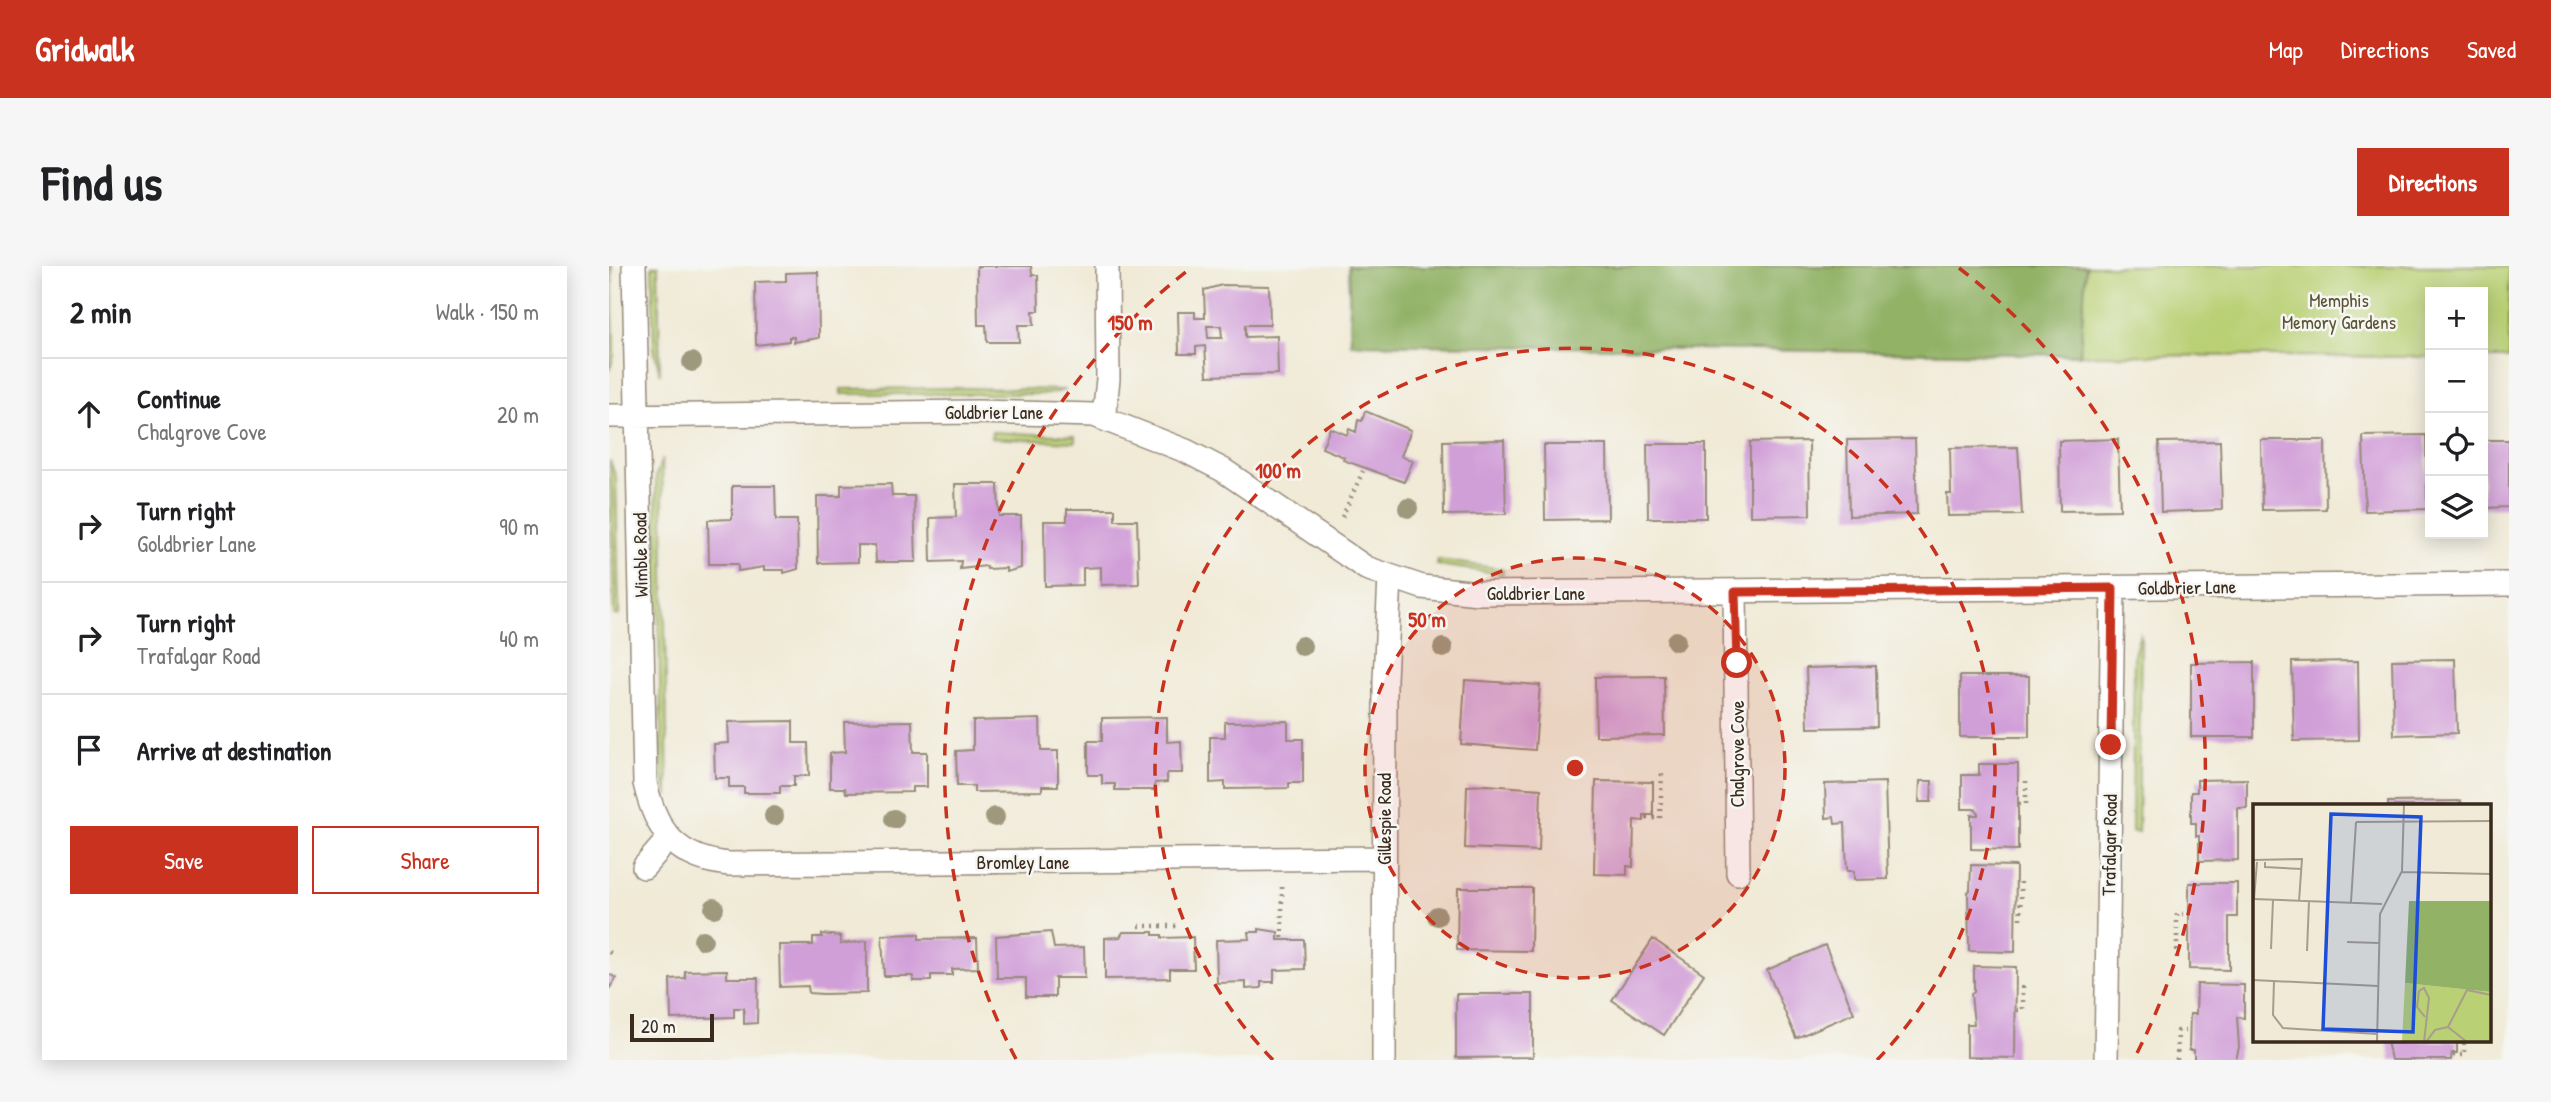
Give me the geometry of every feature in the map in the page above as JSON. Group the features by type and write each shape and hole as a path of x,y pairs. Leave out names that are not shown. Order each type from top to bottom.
{"street":[{"name":"Wimble Road","path":"634,266 645,783 656,820 669,838"},
{"path":"1104,417 1108,379 1107,266"},
{"name":"Goldbrier Lane","path":"609,416 1071,412 1104,417 1186,451 1223,470 1338,550 1390,578 1422,587 1478,593 2509,584"},
{"name":"Gillespie Road","path":"1384,1060 1385,679 1390,578"},
{"name":"Trafalgar Road","path":"2106,1060 2113,588"},
{"name":"Chalgrove Cove","path":"1735,592 1738,873"},
{"path":"644,867 669,838"},
{"name":"Bromley Lane","path":"669,838 686,852 707,862 729,864 1384,858"}],"path":[{"path":"1342,517 1363,471"},
{"path":"1646,818 1660,818 1662,773"},
{"path":"2019,804 2026,804 2026,777"},
{"path":"2020,919 2021,877"},
{"path":"1282,887 1282,938"},
{"path":"2177,958 2177,914 2187,914"},
{"path":"1139,926 1179,926"},
{"path":"2017,1010 2023,1010 2023,982"},
{"path":"2177,1060 2178,1031 2188,1031"},
{"path":"2453,1055 2464,1055 2464,1042"}],"green space":[{"path":"609,266 612,266 614,355 609,371"},
{"path":"652,266 658,266 660,374 654,348"},
{"path":"1348,266 2086,266 2080,355 1351,344"},
{"name":"Memphis Memory Gardens","path":"2086,266 2509,266 2509,358 2488,358 2488,287 2425,287 2425,357 2080,355"},
{"path":"841,389 1065,390 1049,394 841,394"},
{"path":"992,432 1075,436 1075,442 991,438"},
{"path":"662,459 668,796 662,774 656,476"},
{"path":"610,460 616,478 619,615 614,615"},
{"path":"1438,560 1503,569 1503,574 1437,565"},
{"path":"2140,634 2138,832 2132,832 2134,655"}],"building":[{"path":"977,266 1031,266 1032,275 1038,275 1039,311 1033,311 1034,325 1018,325 1019,342 987,342 986,325 978,325"},
{"path":"818,272 819,338 794,342 794,337 789,337 789,341 756,345 755,282 786,281 786,273"},
{"path":"1222,285 1269,286 1270,325 1245,325 1245,337 1277,336 1278,374 1207,376 1205,346 1196,347 1196,354 1179,354 1178,312 1195,312 1195,318 1205,318 1204,290","holes":["1207,326 1221,326 1222,338 1208,338"]},
{"path":"1365,411 1411,430 1401,456 1413,461 1404,482 1343,460 1344,457 1322,448 1330,428 1347,435 1349,429 1356,432 1358,420 1362,421"},
{"path":"2425,435 2425,509 2365,511 2363,436"},
{"path":"1915,439 1917,514 1849,516 1847,440"},
{"path":"2118,439 2120,510 2060,511 2059,441"},
{"path":"1504,440 1506,514 1444,515 1443,441"},
{"path":"2261,440 2325,440 2326,509 2262,510"},
{"path":"2488,440 2509,440 2509,507 2488,508"},
{"path":"1809,441 1810,515 1750,516 1750,442"},
{"path":"2220,441 2222,510 2161,512 2159,442"},
{"path":"1647,444 1706,444 1706,518 1648,518"},
{"path":"1544,445 1607,445 1608,519 1545,520"},
{"path":"2018,447 2022,515 1948,516 1947,494 1951,494 1950,448"},
{"path":"891,484 892,496 914,496 916,562 876,562 875,545 858,545 858,562 818,563 817,496 841,496 841,485"},
{"path":"955,484 998,484 999,516 1021,516 1021,568 1006,572 1006,568 987,569 986,566 960,569 961,561 931,562 930,518 956,517"},
{"path":"732,486 775,486 776,520 797,520 798,569 784,573 784,570 764,570 764,567 738,571 738,564 709,564 708,520 732,519"},
{"path":"1067,509 1115,509 1115,520 1137,520 1139,584 1101,585 1101,567 1083,568 1083,585 1045,586 1044,521 1067,521"},
{"path":"2455,659 2457,733 2394,735 2392,660"},
{"path":"2358,661 2359,740 2294,741 2292,662"},
{"path":"2254,662 2254,737 2191,737 2191,663"},
{"path":"1876,666 1877,727 1808,728 1806,668"},
{"path":"1664,676 1665,735 1596,736 1595,677"},
{"path":"1960,676 2029,676 2029,737 1960,737"},
{"path":"1465,680 1540,685 1535,750 1461,744"},
{"path":"1167,717 1167,742 1181,741 1182,773 1167,773 1167,782 1155,783 1155,790 1115,790 1115,784 1102,784 1102,775 1088,775 1088,741 1102,741 1102,718"},
{"path":"1040,719 1041,751 1058,751 1058,786 1042,786 1042,791 974,792 974,786 957,786 956,751 973,750 973,721"},
{"path":"793,721 793,743 808,743 809,776 794,776 794,786 780,786 780,793 744,793 744,787 729,787 729,778 715,778 714,744 729,743 728,722"},
{"path":"912,721 913,752 927,752 927,787 912,787 912,792 846,793 845,788 830,788 830,753 845,752 844,722"},
{"path":"1288,721 1288,739 1303,739 1303,783 1289,783 1289,788 1225,789 1225,782 1210,783 1210,737 1225,737 1225,722"},
{"path":"1979,764 2018,764 2018,850 1971,849 1971,815 1978,815 1978,812 1976,809 1962,809 1962,775 1979,775"},
{"path":"2247,779 2247,808 2238,808 2238,860 2199,861 2199,836 2196,836 2196,823 2191,823 2191,792 2197,792 2197,780"},
{"path":"1596,781 1653,782 1653,815 1644,815 1644,821 1634,820 1633,867 1627,866 1627,875 1594,874"},
{"path":"1920,781 1932,781 1931,802 1919,802"},
{"path":"1885,782 1888,879 1854,880 1854,871 1847,871 1845,823 1835,824 1834,817 1826,818 1825,784"},
{"path":"1467,786 1541,789 1539,851 1465,848"},
{"path":"2461,801 2461,804 2388,804"},
{"path":"1971,865 2016,866 2015,952 1969,951 1968,892"},
{"path":"2189,883 2237,883 2237,917 2229,917 2229,970 2189,969"},
{"path":"1458,888 1532,888 1531,951 1457,950"},
{"path":"1259,929 1278,932 1278,940 1304,940 1305,969 1274,970 1274,982 1261,982 1261,988 1246,989 1246,982 1217,983 1216,940 1250,939 1249,932 1259,932"},
{"path":"1051,932 1054,948 1084,947 1085,978 1055,978 1055,997 1026,997 1026,978 997,978 996,936"},
{"path":"1123,932 1153,932 1153,935 1162,935 1162,938 1193,937 1194,969 1170,969 1170,978 1105,979 1105,938 1120,937"},
{"path":"822,934 840,936 840,944 867,941 867,993 823,994 809,993 808,986 780,987 779,945 813,945 813,937 822,937"},
{"path":"919,934 919,939 977,938 978,968 952,969 952,975 931,975 931,981 913,981 913,976 884,976 882,935"},
{"path":"1653,939 1704,974 1664,1035 1612,1000"},
{"path":"1825,945 1854,1013 1796,1038 1767,970"},
{"path":"1974,966 2016,967 2015,1058 1967,1057 1967,1024 1974,1024 1971,994 1974,992"},
{"path":"727,970 727,978 758,978 757,1023 744,1024 744,1008 734,1008 734,1017 671,1019 670,979 685,978 685,971"},
{"path":"609,974 616,978 609,989"},
{"path":"2197,984 2244,985 2244,1018 2237,1017 2239,1047 2236,1060 2194,1060 2194,1050 2189,1050 2190,1014 2196,1014"},
{"path":"1456,994 1533,994 1533,1057 1456,1058"},
{"path":"2387,1042 2457,1042 2457,1053 2452,1053 2451,1060 2391,1060"}],"route":[{"path":"1737,663 1735,592 2113,588 2111,745"}]}
